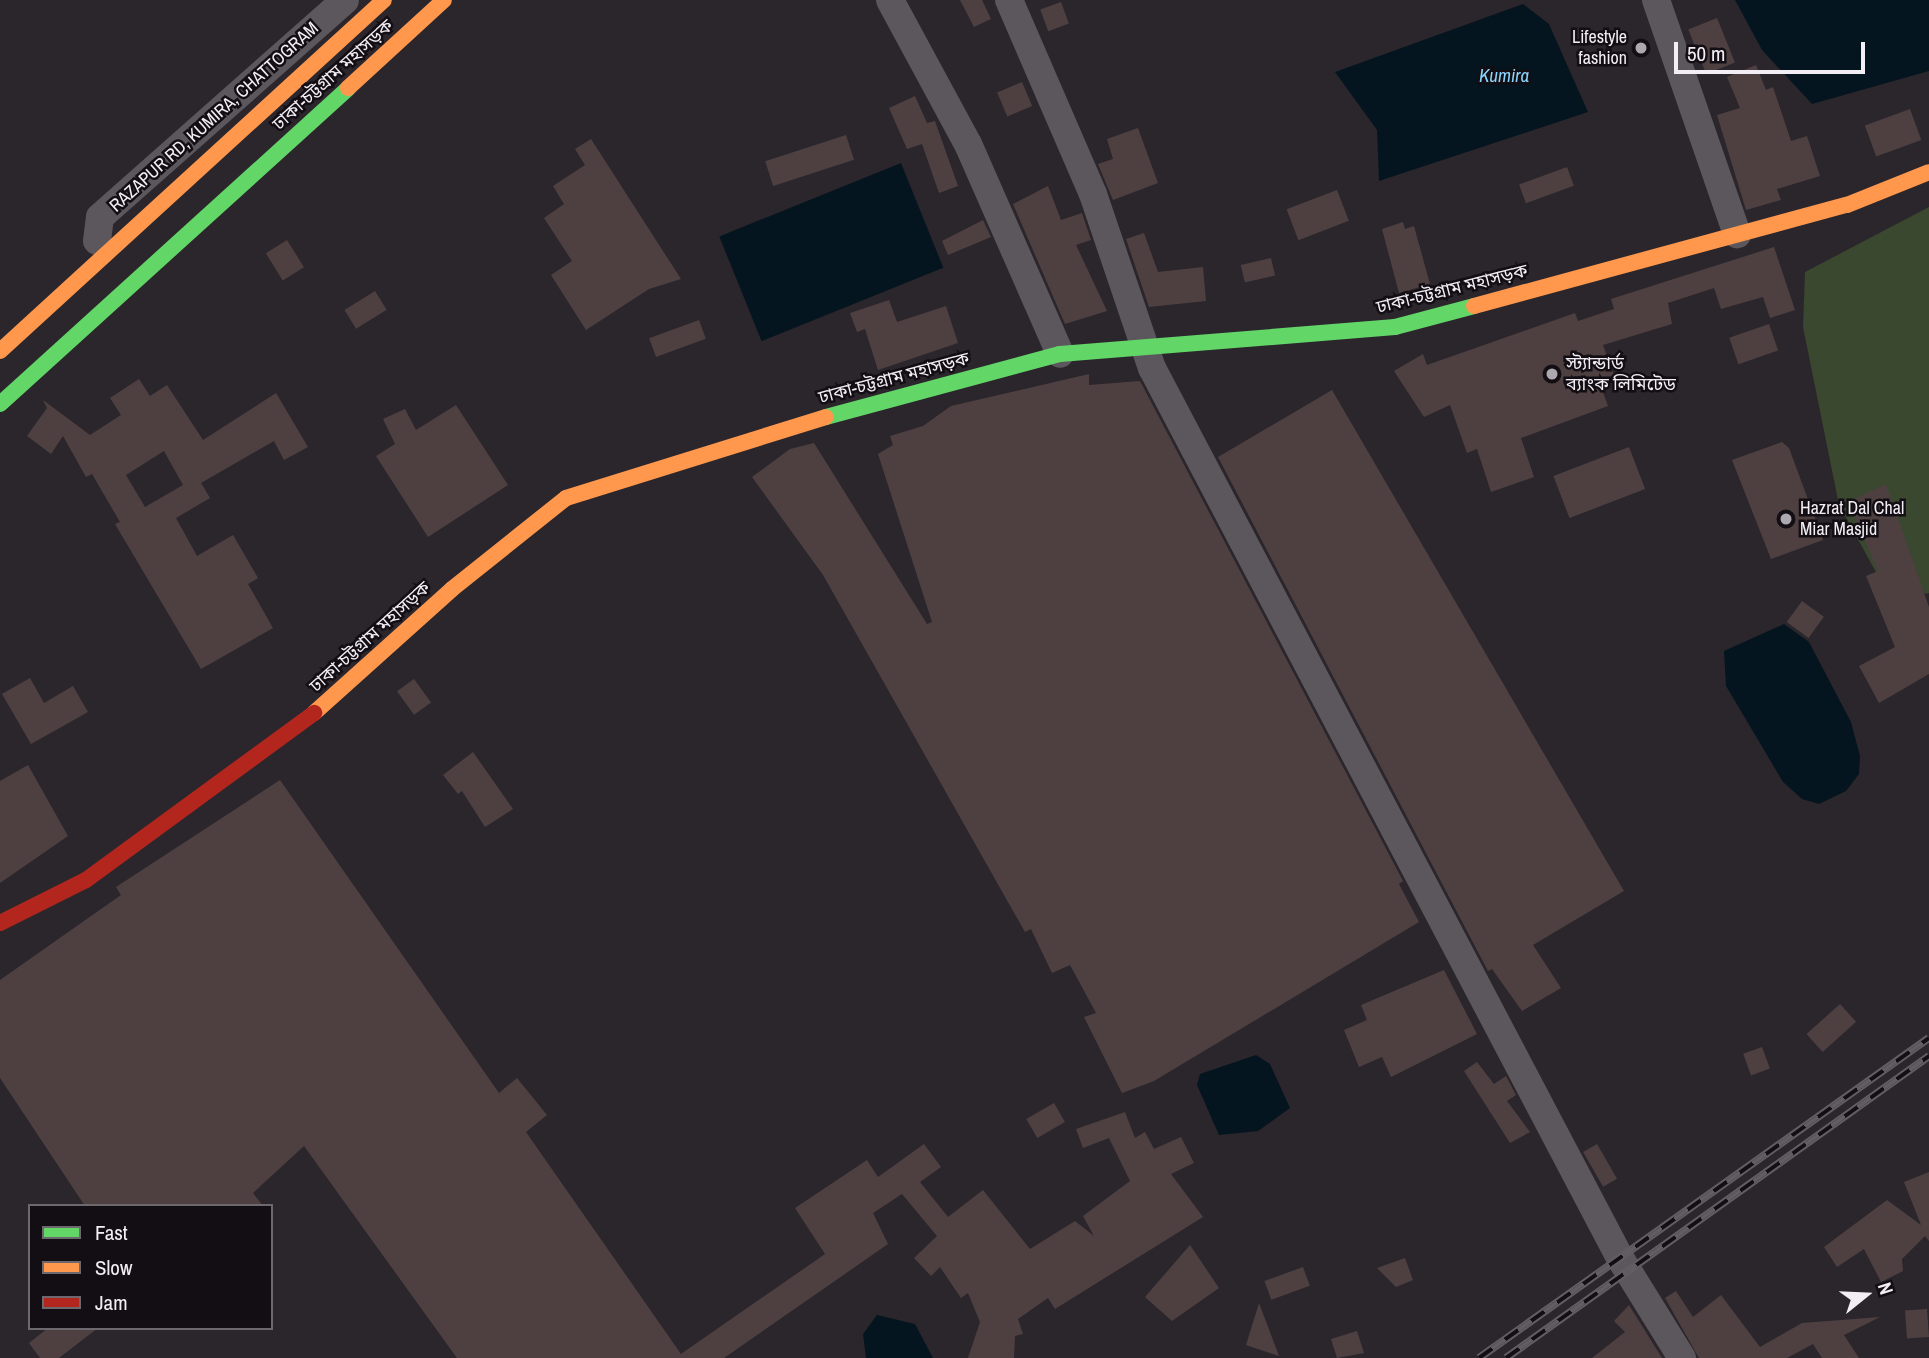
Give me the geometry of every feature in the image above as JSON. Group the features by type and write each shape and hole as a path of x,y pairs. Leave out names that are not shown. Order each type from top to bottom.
{"main road":[{"name":"ঢাকা-চট্টগ্রাম মহাসড়ক","path":"0,351 384,0"},
{"name":"ঢাকা-চট্টগ্রাম মহাসড়ক","path":"0,404 444,0"},
{"name":"ঢাকা-চট্টগ্রাম মহাসড়ক","path":"0,923 86,880 294,731 453,589 566,498 743,439 1060,354 1395,327 1847,205 1929,172"}],"street":[{"name":"RAZAPUR RD, KUMIRA, CHATTOGRAM","path":"97,242 100,218 345,0"},
{"path":"890,0 968,144 1060,354"},
{"path":"1009,0 1093,194 1144,348 1620,1258 1682,1358"},
{"path":"1656,0 1737,234"}],"green space":[{"path":"1929,207 1929,593 1925,594 1914,574 1877,574 1839,505 1803,327 1805,272"}],"water":[{"path":"1735,0 1929,0 1929,71 1812,104 1762,50"},
{"name":"Kumira","path":"1523,4 1549,24 1588,112 1379,181 1377,130 1335,72"},
{"path":"901,163 943,268 762,341 719,236"},
{"path":"1784,624 1809,642 1851,722 1860,756 1859,774 1846,791 1819,804 1802,799 1783,782 1726,686 1724,651"},
{"path":"1256,1055 1270,1064 1290,1108 1258,1131 1219,1135 1197,1085 1200,1074"},
{"path":"877,1315 915,1324 933,1358 866,1358 863,1334"}],"building":[{"path":"960,0 982,0 991,19 974,27"},
{"path":"1061,2 1069,24 1048,31 1040,10"},
{"path":"1717,18 1735,63 1706,74 1688,30"},
{"path":"1756,65 1766,90 1773,87 1791,141 1807,136 1820,176 1777,189 1781,200 1746,210 1717,115 1740,108 1727,77"},
{"path":"1022,82 1032,106 1007,116 997,93"},
{"path":"915,96 927,123 935,121 958,186 939,193 922,144 907,149 889,108"},
{"path":"1910,109 1921,140 1876,156 1865,125"},
{"path":"1138,128 1158,183 1113,200 1098,164 1113,159 1107,139"},
{"path":"846,135 854,160 773,186 765,161"},
{"path":"591,139 681,279 649,289 586,330 551,275 572,261 544,218 564,204 553,186 585,165 575,149"},
{"path":"1567,167 1574,186 1526,203 1519,184"},
{"path":"1048,186 1061,220 1082,213 1091,240 1076,245 1107,311 1065,324 1013,204"},
{"path":"1337,190 1349,221 1298,240 1287,209"},
{"path":"983,220 991,237 948,255 942,241"},
{"path":"1403,222 1405,229 1414,226 1430,284 1399,293 1382,229"},
{"path":"1144,233 1158,272 1203,267 1206,301 1149,307 1126,239"},
{"path":"287,240 304,267 283,280 266,253"},
{"path":"1774,247 1795,310 1770,318 1763,297 1721,309 1714,288 1668,303 1672,324 1603,345 1615,378 1600,384 1608,406 1521,438 1534,477 1491,492 1477,449 1467,453 1450,405 1424,417 1394,371 1423,354 1427,365 1575,313 1578,321 1614,309 1611,299"},
{"path":"1271,258 1275,276 1245,283 1241,265"},
{"path":"375,291 387,310 356,329 344,310"},
{"path":"889,300 897,322 946,306 958,343 878,370 865,329 857,332 850,313"},
{"path":"699,320 706,339 656,357 649,338"},
{"path":"1769,324 1778,350 1738,364 1729,338"},
{"path":"1089,374 1089,385 1140,381 1403,881 1399,884 1419,922 1154,1081 1122,1093 1084,1017 1096,1013 1070,965 1052,973 1031,929 1025,932 823,575 752,477 790,449 814,443 927,624 932,622 878,454 893,445 890,436 923,426 951,406"},
{"path":"139,379 150,396 167,385 203,440 276,393 308,447 284,460 274,441 201,483 210,498 176,518 197,556 233,535 258,578 248,584 273,628 201,669 115,524 120,522 92,474 86,477 63,436 51,454 27,436 47,408 43,400 90,435 121,415 110,398","holes":["164,451 183,485 145,507 126,475"]},
{"path":"1332,390 1624,891 1533,945 1561,988 1522,1011 1492,969 1488,971 1218,457"},
{"path":"456,405 508,485 428,537 376,456 395,444 383,419 405,409 416,430"},
{"path":"1782,442 1789,448 1823,540 1771,559 1732,460"},
{"path":"1629,447 1645,489 1570,518 1553,476"},
{"path":"1886,484 1929,607 1929,674 1879,703 1859,666 1895,647 1866,576 1878,571 1848,502"},
{"path":"1802,601 1824,617 1809,638 1787,622"},
{"path":"30,678 44,703 73,686 88,712 31,744 2,694"},
{"path":"414,679 431,702 414,715 397,691"},
{"path":"473,752 513,809 485,827 462,791 458,794 443,775"},
{"path":"28,765 68,836 0,883 0,781"},
{"path":"280,780 499,1093 517,1078 547,1115 526,1132 681,1354 825,1254 795,1208 867,1160 878,1177 924,1144 941,1167 920,1182 948,1217 983,1190 1030,1249 1075,1221 1094,1236 1083,1216 1130,1181 1109,1138 1083,1148 1076,1129 1125,1112 1135,1138 1145,1132 1154,1149 1181,1137 1194,1163 1171,1174 1203,1217 1055,1309 1048,1298 1018,1319 1023,1334 1015,1336 1014,1358 968,1358 980,1322 968,1293 961,1298 940,1267 931,1276 914,1258 937,1236 902,1194 873,1213 888,1244 724,1358 457,1358 304,1146 253,1193 261,1204 84,1204 0,1078 0,980 121,895 116,887"},
{"path":"1444,970 1477,1034 1391,1077 1382,1057 1359,1067 1344,1030 1367,1020 1361,1005"},
{"path":"1840,1004 1856,1022 1823,1052 1807,1034"},
{"path":"1762,1047 1770,1069 1751,1075 1743,1054"},
{"path":"1477,1062 1494,1084 1506,1076 1516,1095 1507,1101 1530,1132 1510,1143 1464,1071"},
{"path":"1054,1103 1065,1122 1037,1138 1026,1119"},
{"path":"1597,1144 1617,1179 1603,1187 1583,1152"},
{"path":"1929,1172 1929,1241 1925,1236 1902,1259 1903,1271 1881,1282 1864,1249 1837,1267 1824,1247 1887,1200 1921,1225 1904,1182"},
{"path":"1190,1245 1219,1288 1172,1321 1145,1297"},
{"path":"1405,1258 1413,1280 1396,1287 1377,1268"},
{"path":"1303,1267 1310,1286 1271,1300 1264,1281"},
{"path":"1676,1291 1693,1317 1721,1295 1760,1347 1802,1323 1880,1317 1844,1335 1859,1358 1822,1358 1813,1344 1787,1358 1699,1358 1665,1298"},
{"path":"1259,1303 1279,1356 1246,1345"},
{"path":"1629,1305 1662,1358 1592,1358 1625,1332 1614,1321"},
{"path":"1927,1309 1929,1337 1907,1338 1905,1311"},
{"path":"45,1330 95,1330 59,1358 40,1358 29,1343"},
{"path":"1357,1331 1364,1353 1337,1358 1331,1339"}],"railway":[{"path":"1479,1358 1929,1038"},
{"path":"1506,1358 1929,1056"}],"traffic: fast":[{"path":"0,404 348,88"},
{"path":"826,417 1060,354 1395,327 1474,306"}],"traffic: slow":[{"path":"0,351 384,0"},
{"path":"348,88 444,0"},
{"path":"1474,306 1847,205 1929,172"},
{"path":"314,713 452,589 566,498 826,417"}],"traffic: jam":[{"path":"0,923 86,880 314,713"}],"place":[{"name":"Lifestyle fashion","path":"1641,48"},
{"name":"স্ট্যান্ডার্ড ব্যাংক লিমিটেড","path":"1552,374"},
{"name":"Hazrat Dal Chal Miar Masjid","path":"1786,519"}]}
